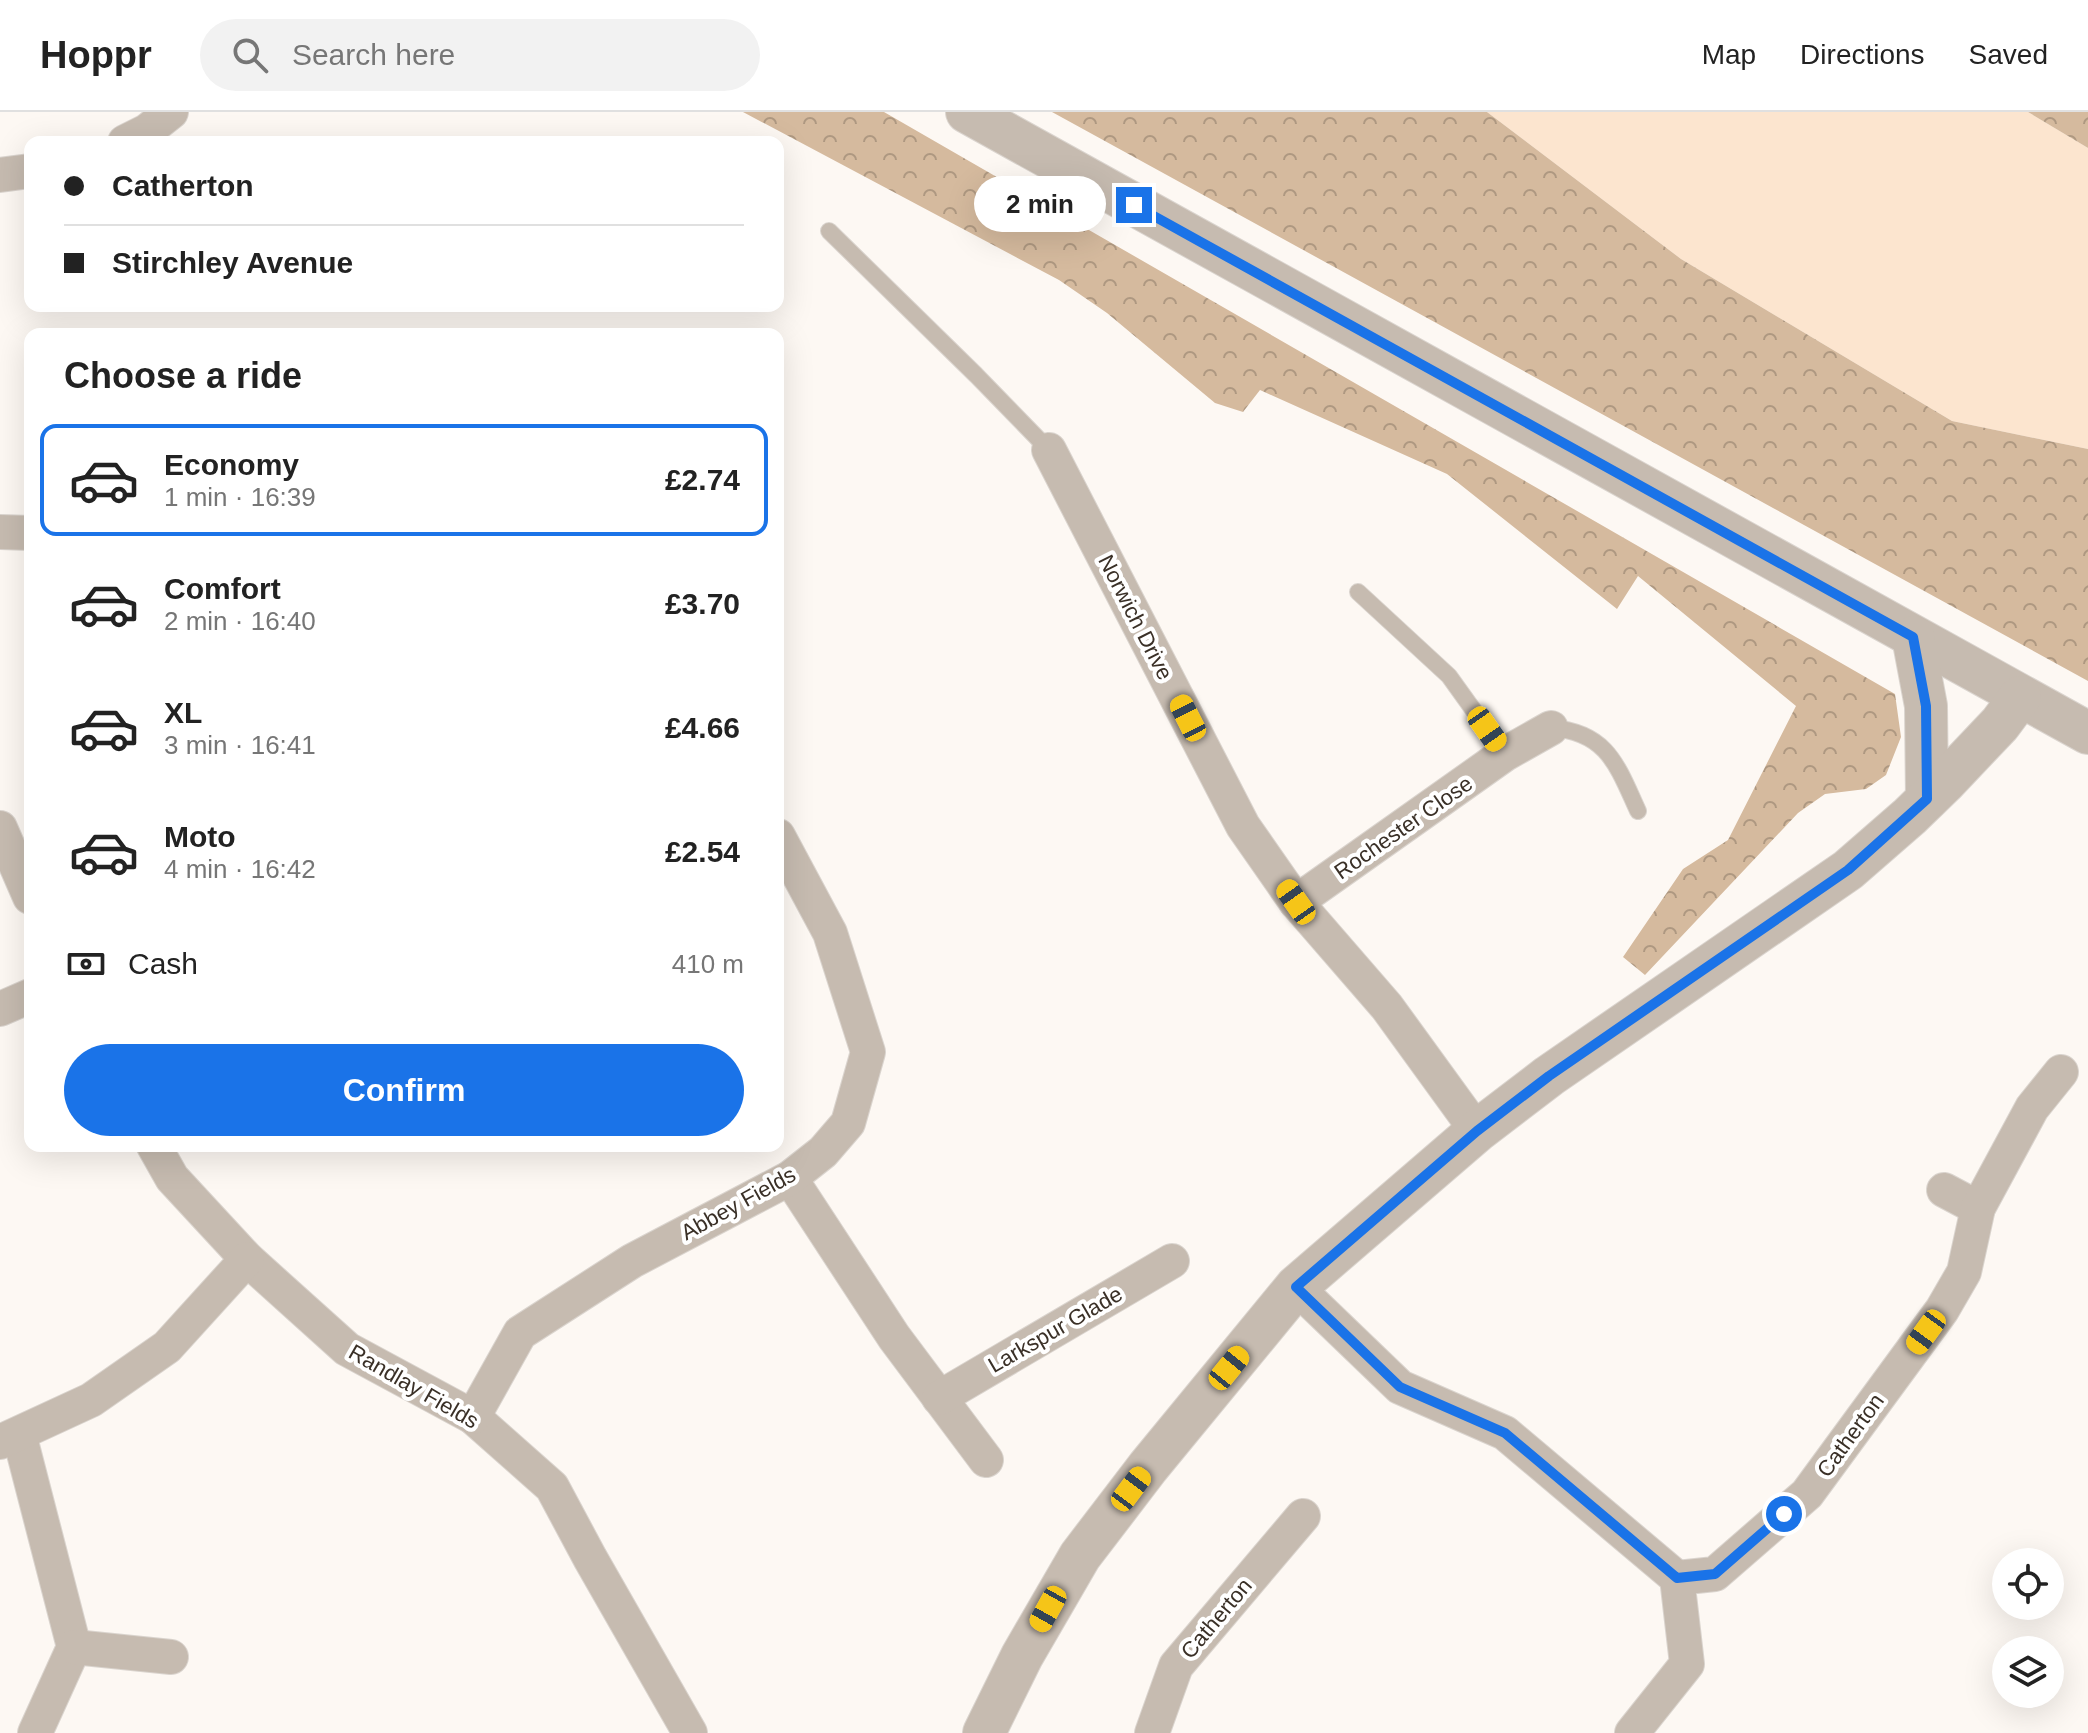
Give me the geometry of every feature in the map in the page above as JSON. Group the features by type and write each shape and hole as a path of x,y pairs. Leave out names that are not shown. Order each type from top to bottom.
{"street":[{"path":"137,136 171,112"},
{"path":"967,112 2088,733"},
{"path":"0,175 24,172"},
{"name":"Norwich Drive","path":"1049,450 1243,826 1296,902 1387,1007 1477,1131"},
{"path":"0,532 24,533"},
{"path":"1913,637 1926,706 1927,799"},
{"path":"984,1733 1022,1656 1080,1556 1148,1467 1296,1287 1477,1131 1549,1076 1848,870 1927,799 2000,724 2020,697"},
{"name":"Rochester Close","path":"1296,902 1505,754 1551,728"},
{"path":"0,828 24,883"},
{"name":"Abbey Fields","path":"473,1417 520,1333 632,1261 790,1178 823,1152 848,1123 868,1052 830,933 784,847"},
{"path":"0,1009 24,999"},
{"name":"Catherton","path":"1677,1578 1715,1574 1807,1494 1942,1310 1964,1272 1978,1208 2032,1108 2061,1072"},
{"name":"Randlay Fields","path":"157,1152 172,1178 247,1259 347,1349 473,1417 552,1487 690,1733"},
{"path":"790,1178 894,1337 986,1460"},
{"path":"1944,1190 1978,1208"},
{"path":"35,1733 74,1647 9,1438 91,1400 167,1347 247,1259"},
{"name":"Larkspur Glade","path":"939,1398 1172,1261"},
{"path":"1296,1287 1400,1387 1505,1433 1677,1578 1687,1664 1632,1733"},
{"name":"Catherton","path":"1152,1733 1176,1666 1303,1516"},
{"path":"74,1647 171,1657"}],"lane":[{"path":"829,231 1049,450"},
{"path":"1358,592 1449,676 1505,754"},
{"path":"1551,728 1585,734 1602,747 1618,766 1638,811"}],"shaded area":[{"path":"1487,112 2028,112 2088,148 2088,449 1952,421 1681,259"}],"green space":[{"path":"743,112 884,112 1895,694 1901,737 1886,775 1866,789 1825,794 1798,813 1645,975 1623,957 1683,869 1728,840 1796,706 1638,576 1617,609 1447,474 1260,390 1243,412 1215,403 1107,313 1059,280"},
{"path":"1052,112 1487,112 1681,259 1952,421 2088,449 2088,681"},
{"path":"2028,112 2088,112 2088,148"}],"route":[{"path":"1134,205 1913,637 1926,706 1927,799 1848,870 1549,1076 1477,1131 1296,1287 1400,1387 1505,1433 1677,1578 1715,1574 1784,1514"}]}
